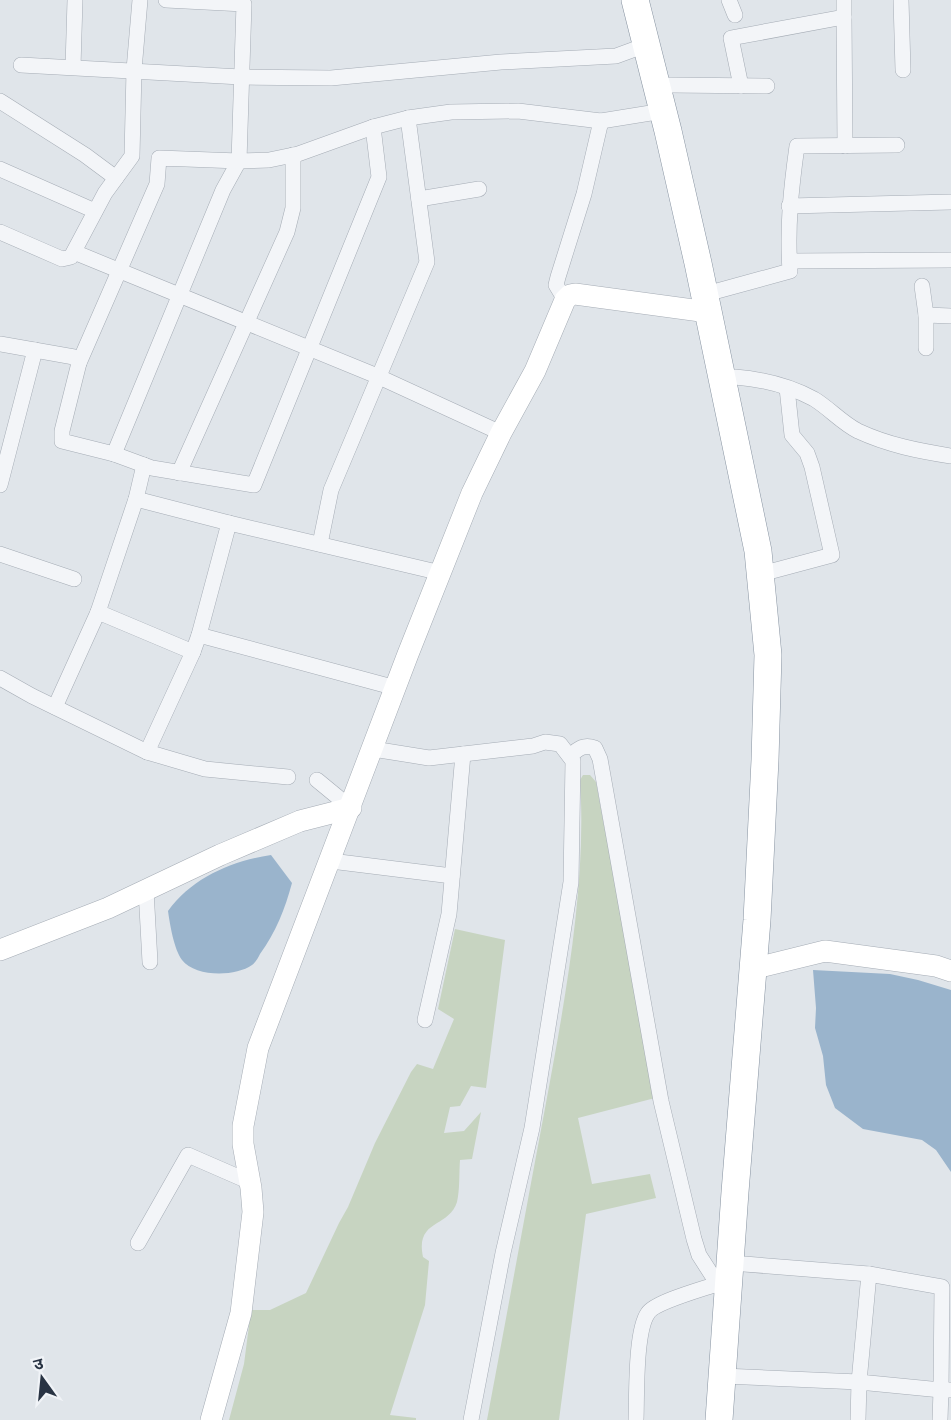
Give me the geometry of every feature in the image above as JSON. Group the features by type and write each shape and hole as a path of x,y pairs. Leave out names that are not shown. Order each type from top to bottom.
{"highway":[{"path":"635,0 713,302 735,377 758,480 768,573 768,654 757,920 758,968 744,1264 729,1376 719,1420"},
{"path":"648,0 670,85 713,302 758,551 768,573"},
{"path":"731,1420 723,1292 758,968"}],"street":[{"path":"73,67 75,0"},
{"path":"1,235 62,259 71,257 95,211 132,156 134,70 140,0"},
{"path":"114,454 181,297 223,190 239,162 244,2 166,0"},
{"path":"729,0 735,15"},
{"path":"844,0 845,146"},
{"path":"901,0 903,70"},
{"path":"741,86 731,38 844,18"},
{"path":"21,65 241,77 331,78 501,62 616,56 646,45"},
{"path":"670,85 767,86"},
{"path":"0,101 116,178"},
{"path":"132,156 239,162 269,160 293,155 373,127 408,118 451,112 518,111 601,121 663,111"},
{"path":"320,544 331,490 377,376 427,262 408,118"},
{"path":"565,300 556,285 584,194 601,121"},
{"path":"159,158 156,184 79,363 62,431 62,441 114,454 144,465 254,485 379,177 373,127"},
{"path":"211,1420 241,1313 253,1212 243,1144 243,1126 258,1048 472,493 535,371 565,300 575,294 713,302 790,271 789,206 797,146 897,145"},
{"path":"179,473 288,232 293,207 293,155"},
{"path":"0,170 95,211"},
{"path":"419,199 479,189"},
{"path":"789,206 951,202"},
{"path":"74,252 377,376 501,433"},
{"path":"789,261 951,260"},
{"path":"922,286 927,348"},
{"path":"926,315 951,315"},
{"path":"0,344 74,357 79,363"},
{"path":"0,485 4,452 35,350"},
{"path":"735,377 758,379 813,399 856,430 912,450 951,456"},
{"path":"768,573 832,555 812,467 807,453 792,435 787,388"},
{"path":"54,707 98,612 136,499 144,465"},
{"path":"136,499 441,573"},
{"path":"147,752 193,652 229,523"},
{"path":"0,554 74,579"},
{"path":"98,612 193,652"},
{"path":"199,635 396,688"},
{"path":"0,678 147,752 205,769 288,777"},
{"path":"373,749 429,758 533,746 545,742 560,744 573,761 571,882 532,1128 503,1253 471,1420"},
{"path":"570,756 579,748 588,745 595,748 600,759 661,1101 699,1255 723,1292 658,1305 648,1312 641,1333 636,1420"},
{"path":"425,1020 449,914 463,754"},
{"path":"317,780 351,808"},
{"path":"0,950 108,908 220,855 300,821 351,808"},
{"path":"331,861 452,876"},
{"path":"146,890 150,962"},
{"path":"758,968 825,951 936,966 951,971"},
{"path":"138,1243 188,1155 250,1182"},
{"path":"744,1264 869,1274 947,1287 946,1390 940,1420"},
{"path":"858,1420 869,1274"},
{"path":"729,1376 860,1382 946,1390"}],"green space":[{"path":"583,775 590,775 596,782 655,1098 578,1118 592,1184 650,1174 656,1198 586,1214 559,1420 487,1420 567,983 577,901 581,820 580,780"},
{"path":"455,929 505,940 486,1088 471,1086 460,1106 450,1107 444,1133 464,1131 481,1112 472,1159 460,1160 458,1197 453,1210 424,1236 423,1257 429,1261 425,1305 390,1415 416,1418 416,1420 229,1420 244,1364 251,1310 270,1310 306,1293 348,1207 375,1143 411,1072 417,1064 433,1069 454,1019 438,1009"}],"water":[{"path":"271,855 292,883 275,929 255,962 245,969 226,973 205,972 188,966 177,950 168,911 178,899 201,880 241,862"},
{"path":"813,970 890,974 951,990 951,1172 936,1150 922,1140 863,1129 835,1108 826,1085 823,1056 815,1028"}]}
